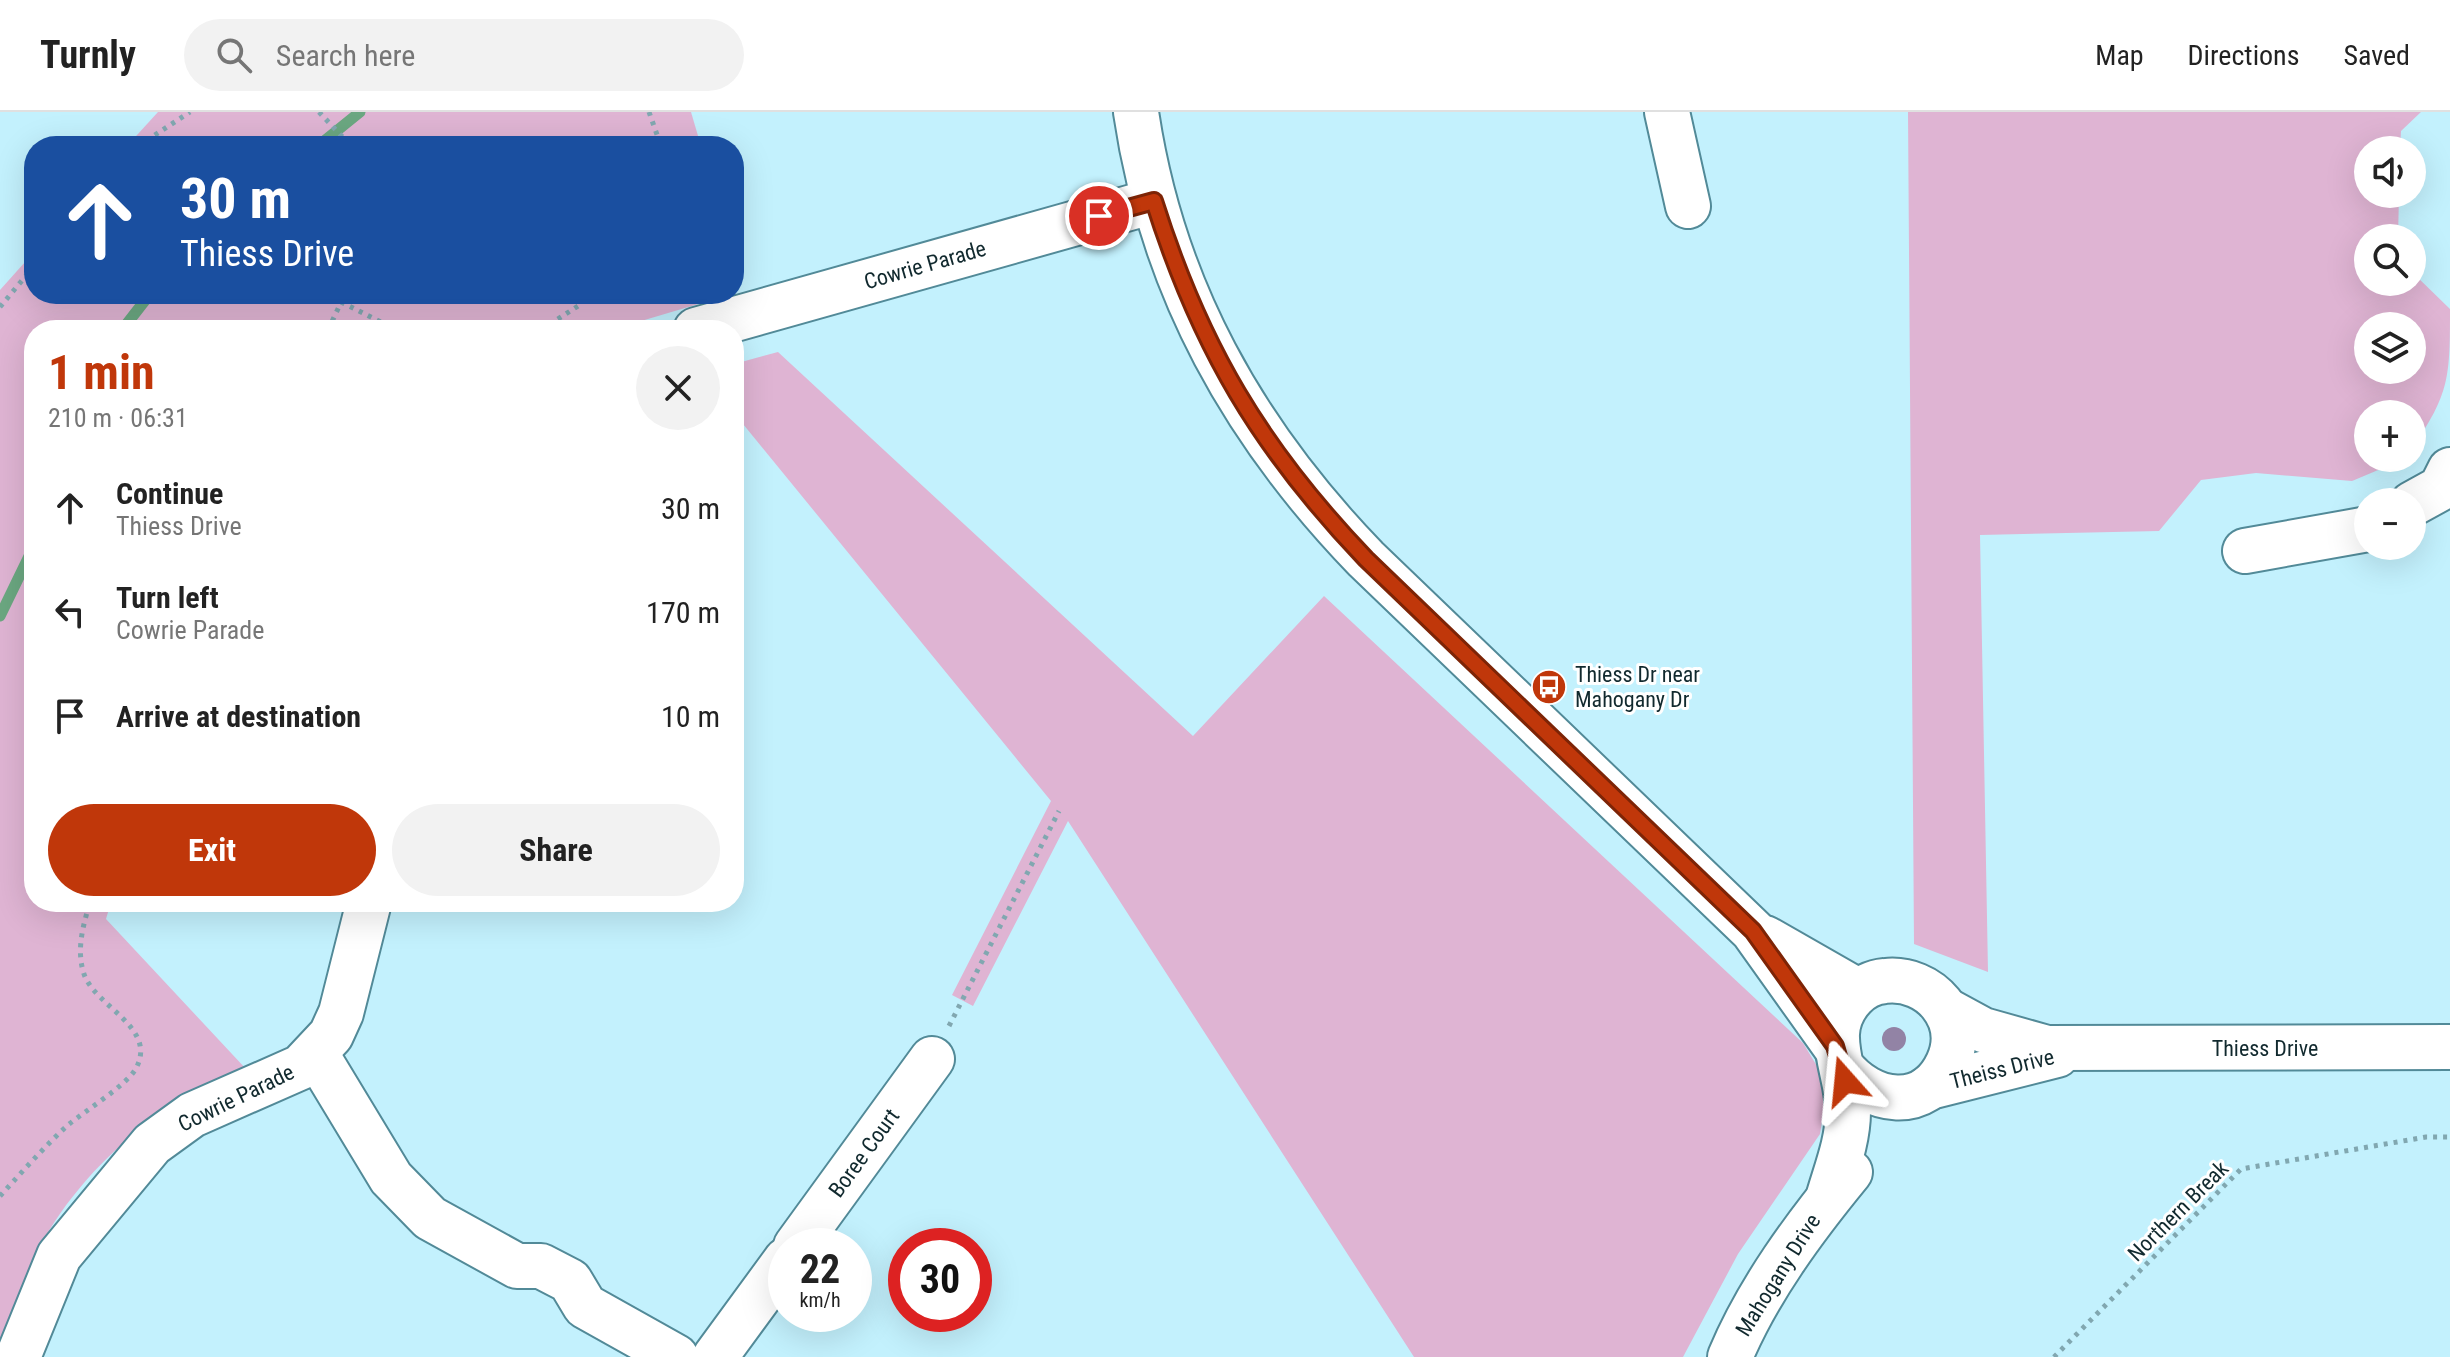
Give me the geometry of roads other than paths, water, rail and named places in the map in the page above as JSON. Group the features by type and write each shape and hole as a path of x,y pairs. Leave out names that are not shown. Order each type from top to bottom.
{"street":[{"path":"1136,112 1154,201 1183,286 1221,368 1286,469 1325,516 1753,931 1853,1082 1871,1094 1891,1098 1921,1091 1944,1071 1953,1052 1954,1031 1948,1011 1935,995 1918,984 1898,979 1877,982 1858,991 1844,1006 1836,1026 1838,1056"},
{"path":"1667,112 1688,206"},
{"name":"Cowrie Parade","path":"732,320 1154,201"},
{"path":"2426,496 2441,488 2450,470"},
{"path":"2245,551 2354,532"},
{"name":"Cowrie Parade","path":"18,1357 59,1256 152,1144 192,1115 284,1077 316,1054 331,1035 341,1013 366,912"},
{"path":"1753,931 1858,991"},
{"name":"Theiss Drive","path":"1948,1011 1983,1030 2014,1041 2079,1050"},
{"name":"Thiess Drive","path":"2079,1050 2450,1047"},
{"name":"Theiss Drive","path":"1921,1091 2079,1050"},
{"path":"316,1054 391,1178 412,1202 451,1231 517,1266 527,1292 556,1307 585,1306 676,1357"},
{"name":"Mahogany Drive","path":"1829,1195 1847,1132 1847,1095 1838,1056"},
{"name":"Boree Court","path":"809,1228 932,1059"},
{"name":"Mahogany Drive","path":"1730,1357 1760,1297 1829,1195 1848,1175 1883,1121 1921,1091"},
{"path":"715,1357 768,1285"}],"waterway":[{"path":"330,136 360,112"},
{"path":"130,320 142,304"},
{"path":"0,616 24,567"}],"place":[{"name":"Thiess Dr near Mahogany Dr","path":"1549,687"}]}
